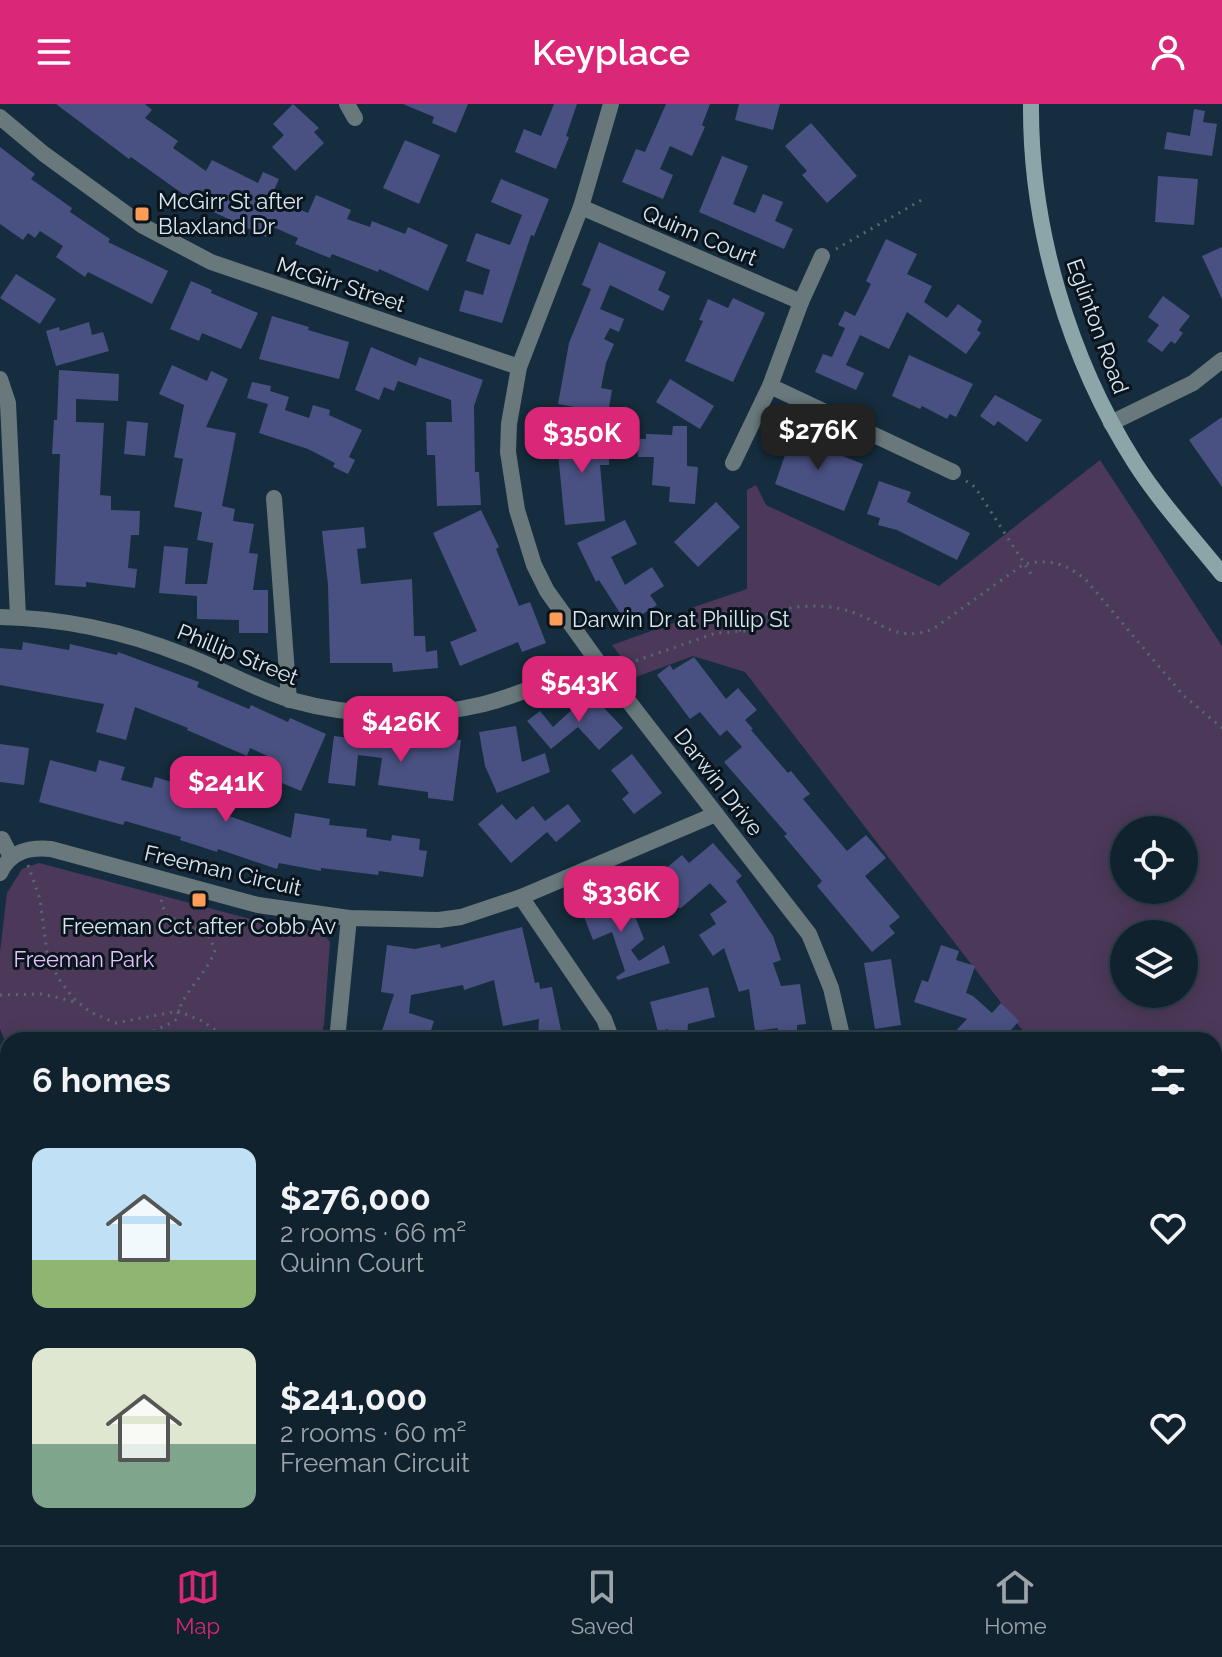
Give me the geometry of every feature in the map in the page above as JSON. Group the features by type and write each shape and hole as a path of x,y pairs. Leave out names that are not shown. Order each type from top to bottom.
{"main road":[{"name":"Eglinton Road","path":"1031,104 1030,140 1045,239 1070,328 1092,385 1137,467 1222,574"}],"street":[{"path":"0,115 10,104"},
{"name":"Darwin Drive","path":"611,104 581,207 519,367 509,424 508,452 524,537 547,591 809,934 831,988 841,1032"},
{"name":"McGirr Street","path":"0,115 44,154 131,218 211,262 519,367"},
{"name":"Quinn Court","path":"581,207 801,302"},
{"path":"733,463 770,386 801,302 822,256"},
{"path":"1111,423 1193,383 1222,360"},
{"path":"0,379 8,403 18,617"},
{"path":"770,386 953,472"},
{"path":"274,498 289,700"},
{"name":"Phillip Street","path":"0,617 97,628 186,655 289,700 383,713 432,712 485,704 603,668"},
{"name":"Freeman Circuit","path":"17,854 35,848 51,849 258,905 349,918 417,920 461,917 521,897 716,814"},
{"path":"0,873 17,854 2,839"},
{"path":"521,897 604,1019 609,1032"},
{"path":"338,1032 349,918"}],"path":[{"path":"822,256 925,198"},
{"path":"953,472 975,487 1031,574"},
{"path":"739,631 752,619 785,610 821,606 847,611 902,635 919,635 933,629 1024,564 1040,560 1057,562 1079,574 1183,695 1222,728"},
{"path":"603,668 621,666 716,633 747,631"},
{"path":"17,854 40,899 47,953 58,978 77,1002 90,1012 116,1023 178,1011 218,1032"},
{"path":"149,1032 177,1019 178,1011 204,973 215,950 208,934 167,916 161,903 165,880"},
{"path":"0,995 43,994 77,1002"}],"green space":[{"path":"1100,460 1222,646 1222,1032 1024,1032 745,672 693,656 636,677 612,645 679,621 694,607 747,589 747,490 756,485 766,505 939,586"},
{"name":"Freeman Park","path":"39,863 258,921 324,934 330,942 322,1032 1,1032 0,952 7,893 22,869"}],"building":[{"path":"56,104 145,104 152,110 145,118 178,141 173,148 206,171 212,160 258,183 263,172 279,179 271,197 308,213 316,195 351,210 347,219 370,227 372,221 405,234 408,227 448,245 428,291 379,269 378,272 332,254 330,258 295,244 298,238 271,226 266,237 201,206 203,202 183,194 131,157 129,159"},
{"path":"293,104 319,128 314,132 324,143 295,171 272,147 284,135 273,124"},
{"path":"403,104 468,104 456,133 432,123 434,117"},
{"path":"554,104 577,104 566,136 569,137 556,169 515,152 524,129 541,136"},
{"path":"666,104 710,104 702,125 705,127 692,156 670,146 660,169 673,175 663,199 622,182 636,149 645,152"},
{"path":"739,104 780,104 773,130 735,120"},
{"path":"1194,109 1205,111 1203,122 1217,124 1212,156 1164,149 1167,132 1190,136"},
{"path":"811,123 857,176 827,203 802,175 807,171 785,146"},
{"path":"405,140 440,155 419,204 383,188"},
{"path":"0,147 35,174 31,179 72,208 70,212 110,239 108,242 168,271 152,304 88,272 85,277 56,257 63,246 40,231 35,238 28,233 23,240 0,224"},
{"path":"722,156 748,166 733,204 755,213 763,194 783,202 775,221 793,229 784,249 699,212"},
{"path":"1158,176 1198,179 1194,225 1155,222"},
{"path":"501,179 549,199 534,236 531,235 502,323 459,311 465,290 483,295 490,270 466,261 476,233 510,245 522,215 491,202"},
{"path":"886,239 917,254 907,274 932,286 924,302 947,318 958,304 982,321 977,330 981,333 966,354 907,312 889,349 860,335 846,365 864,373 856,390 815,372 823,354 832,357 845,328 838,325 845,311 855,316 871,284 866,281"},
{"path":"599,242 666,272 658,290 670,296 663,311 610,285 600,309 624,319 619,332 610,328 604,339 614,344 601,388 612,390 608,413 558,404 569,343 591,289 582,285"},
{"path":"1222,247 1222,299 1202,256"},
{"path":"16,274 56,299 40,324 0,298"},
{"path":"191,281 258,313 241,349 202,333 199,341 170,329"},
{"path":"1163,296 1190,316 1179,330 1183,333 1175,344 1171,341 1162,352 1147,341 1159,325 1148,317"},
{"path":"733,298 765,313 733,382 685,361 703,321 699,320 708,299 728,308"},
{"path":"272,316 349,342 339,379 259,359"},
{"path":"89,322 92,335 103,332 109,351 56,366 46,331 59,327 60,331"},
{"path":"371,347 416,366 419,357 483,380 474,406 475,472 479,472 481,505 437,506 435,455 427,455 426,422 452,422 451,400 398,381 394,391 384,387 379,400 355,390"},
{"path":"909,355 973,384 956,417 950,414 947,419 892,396"},
{"path":"172,365 207,381 211,371 228,379 206,427 236,433 222,506 235,509 233,521 254,524 249,553 258,554 253,590 268,590 268,633 239,633 239,620 197,619 197,596 159,593 164,546 188,548 185,584 207,584 213,543 197,540 202,512 174,507 183,459 174,457 184,405 159,394"},
{"path":"59,370 119,374 118,401 76,399 76,422 104,423 100,495 111,496 111,510 140,511 139,535 131,535 128,568 137,569 135,588 86,582 86,587 55,585 60,454 52,454"},
{"path":"670,379 714,406 700,429 656,402"},
{"path":"252,382 271,386 270,391 289,397 285,410 309,418 313,405 330,410 329,415 362,430 349,457 355,460 348,474 333,467 335,463 308,449 259,433 268,404 247,398"},
{"path":"995,395 1042,420 1027,442 998,421 994,426 980,416"},
{"path":"1222,417 1222,487 1189,440"},
{"path":"127,421 148,423 145,456 124,454"},
{"path":"673,426 687,426 687,466 698,467 695,504 669,502 670,487 652,485 654,457 638,457 637,439 646,439 646,434 672,435"},
{"path":"793,432 817,440 815,445 863,464 844,511 775,484"},
{"path":"552,433 610,434 609,465 600,465 605,521 565,525 558,453 552,453"},
{"path":"879,481 911,492 907,502 970,533 957,560 897,530 878,525 880,518 867,514"},
{"path":"716,502 740,527 698,567 674,542"},
{"path":"481,510 499,547 496,549 519,606 530,602 546,643 522,652 518,642 460,666 450,642 477,631 433,533"},
{"path":"625,520 637,544 611,557 625,585 652,567 664,586 650,595 657,605 627,624 599,580 596,582 577,543"},
{"path":"364,527 366,548 357,549 361,584 412,579 414,636 425,636 426,652 437,650 438,668 393,672 392,663 330,663 328,585 322,531"},
{"path":"23,642 69,650 70,644 117,655 118,652 199,682 197,687 249,709 251,705 288,722 290,718 326,734 301,791 270,778 278,761 250,748 247,756 135,707 126,740 96,732 104,704 0,685 0,648 22,650"},
{"path":"694,657 726,699 738,688 757,710 745,720 751,730 810,794 803,799 847,851 866,835 886,858 865,876 900,917 889,926 895,933 872,952 817,886 822,881 784,836 787,834 724,762 742,747 727,730 720,736 700,712 690,719 657,675 670,665 673,670"},
{"path":"590,693 623,728 599,750 578,727 551,749 527,721 540,711 553,727"},
{"path":"516,726 522,762 545,753 550,772 497,793 485,766 479,732"},
{"path":"334,736 384,742 385,736 435,743 436,737 461,740 453,801 428,798 428,792 378,785 382,758 358,755 355,786 328,783"},
{"path":"0,744 29,748 24,785 0,782"},
{"path":"632,754 662,793 634,814 622,799 629,793 611,770"},
{"path":"50,760 96,772 99,760 125,767 121,780 152,788 155,777 182,785 181,791 231,807 229,816 291,838 295,813 330,819 329,825 367,829 366,837 391,841 392,835 420,839 419,850 427,851 423,877 379,871 378,875 321,868 321,871 279,863 277,869 125,821 123,825 39,802"},
{"path":"502,804 516,820 533,806 545,821 568,804 581,821 556,842 547,832 511,863 478,824"},
{"path":"713,843 742,876 736,881 773,936 781,960 773,963 781,986 800,984 806,1024 797,1025 797,1032 778,1032 778,1028 755,1031 749,989 739,992 724,948 713,956 699,935 716,924 710,914 727,902 710,883 681,908 676,908 652,880 682,855 689,863"},
{"path":"604,895 609,908 629,901 644,939 631,950 639,961 664,945 670,963 618,980 616,977 625,971 612,932 593,940 579,904"},
{"path":"522,927 535,983 539,982 540,989 552,987 561,1032 538,1032 539,1019 503,1026 494,980 464,990 463,985 411,995 409,1013 434,1021 431,1032 382,1032 394,994 381,992 387,945 415,949 440,944 441,948"},
{"path":"941,945 959,951 956,960 975,966 966,993 992,1013 1001,1003 1019,1021 1011,1030 1013,1032 955,1032 967,1019 914,1002 922,980 928,982"},
{"path":"891,959 901,1025 875,1029 864,963"},
{"path":"708,987 715,1017 688,1024 688,1032 668,1032 668,1029 658,1032 650,1002"}],"place":[{"name":"McGirr St after Blaxland Dr","path":"142,214"},
{"name":"Darwin Dr at Phillip St","path":"556,619"},
{"name":"Freeman Cct after Cobb Av","path":"199,900"}]}
